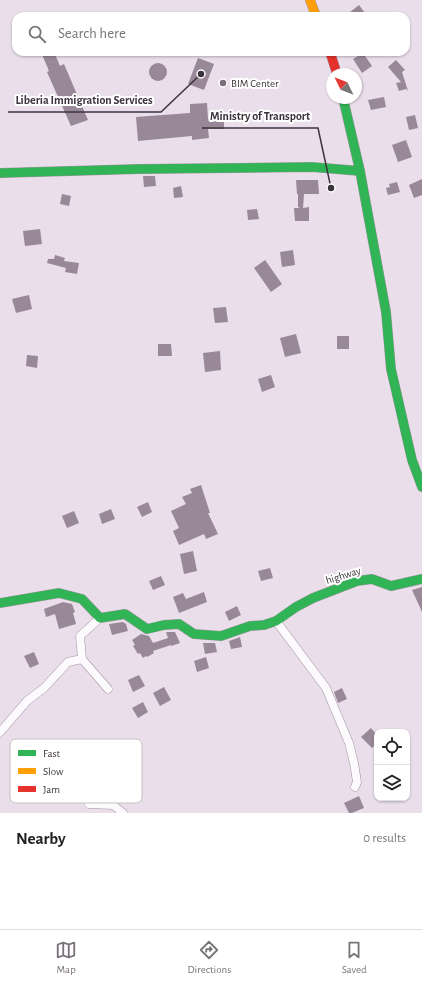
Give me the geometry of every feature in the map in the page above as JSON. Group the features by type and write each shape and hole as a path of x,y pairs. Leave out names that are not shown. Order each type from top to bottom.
{"street":[{"path":"310,0 314,12"},
{"path":"331,56 335,68"},
{"path":"344,104 360,170 386,312 391,369 412,460 422,487"},
{"path":"0,173 140,169 312,167 360,170"},
{"name":"highway","path":"276,621 296,607 313,598 357,581 372,579 391,586 422,579"},
{"path":"0,602 59,593 82,600 100,618"},
{"path":"108,689 82,658 80,636 100,618 125,614 147,629 164,625 179,624 194,634 221,636 250,626 264,625 276,621 326,688 349,742 357,782 356,787"},
{"path":"0,732 27,701 44,688 68,662 82,658"},
{"path":"89,804 113,805 123,813"}],"building":[{"path":"359,5 364,12 350,12"},
{"path":"43,56 56,56 60,66 64,64 88,120 71,126 47,72 49,71"},
{"path":"358,56 365,56 372,66 362,73 362,68 359,68 353,59"},
{"path":"198,58 214,64 204,90 188,84"},
{"path":"396,60 405,70 402,72 408,91 406,89 399,91 396,83 401,82 388,67"},
{"path":"158,63 164,66 167,72 164,78 158,81 152,78 149,72 152,66"},
{"path":"384,97 386,107 371,110 368,100"},
{"path":"207,103 208,119 224,119 224,129 208,129 209,138 192,140 192,136 138,141 136,117 190,113 190,104"},
{"path":"415,115 418,128 409,130 406,117"},
{"path":"406,140 412,157 398,162 392,145"},
{"path":"143,176 155,176 156,186 144,187"},
{"path":"422,179 422,195 414,198 409,185"},
{"path":"296,180 318,180 319,194 304,194 303,208 309,207 309,221 295,221 294,208 300,208 298,207"},
{"path":"397,182 400,192 388,195 386,188 390,187 389,184"},
{"path":"181,186 183,197 174,198 173,188"},
{"path":"62,194 71,196 69,206 60,204"},
{"path":"257,209 259,219 248,220 247,210"},
{"path":"40,229 42,244 25,246 23,231"},
{"path":"293,250 295,265 282,267 280,252"},
{"path":"55,255 65,258 64,261 79,263 77,274 65,272 66,268 47,263 48,259 54,259"},
{"path":"265,260 282,284 271,292 254,268"},
{"path":"29,295 32,309 16,313 12,299"},
{"path":"226,307 228,322 215,323 213,308"},
{"path":"296,334 301,353 285,357 280,338"},
{"path":"337,336 349,336 349,349 337,349"},
{"path":"158,344 171,344 172,356 158,356"},
{"path":"220,351 221,370 205,372 203,353"},
{"path":"27,355 38,356 37,368 26,366"},
{"path":"271,375 275,387 262,392 258,379"},
{"path":"201,485 210,513 208,513 218,534 206,539 204,534 179,545 173,531 179,528 171,511 186,504 182,497 192,493 190,489"},
{"path":"148,502 152,512 142,517 137,507"},
{"path":"111,509 115,519 102,524 99,514"},
{"path":"74,511 79,523 67,528 62,516"},
{"path":"193,551 197,571 184,574 180,554"},
{"path":"270,568 273,578 261,581 258,571"},
{"path":"161,576 165,585 153,590 149,581"},
{"path":"422,587 422,612 412,590"},
{"path":"204,592 207,602 179,613 173,597 183,593 186,599"},
{"path":"63,602 72,604 75,612 73,613 76,624 59,629 55,614 46,617 44,609"},
{"path":"237,606 241,615 229,621 225,612"},
{"path":"123,622 126,624 128,631 112,635 109,624"},
{"path":"166,632 175,632 180,643 153,651 154,653 143,658 140,653 138,654 133,646 135,645 132,640 141,634 149,636 153,643 168,638"},
{"path":"240,637 242,647 231,649 229,641"},
{"path":"203,643 215,643 217,652 205,654"},
{"path":"34,652 39,664 30,668 24,656"},
{"path":"206,657 209,668 197,672 194,661"},
{"path":"139,675 145,686 133,692 128,680"},
{"path":"164,687 171,700 160,706 153,693"},
{"path":"342,688 347,699 338,703 334,692"},
{"path":"143,702 148,712 138,718 132,708"},
{"path":"371,728 374,732 374,746 372,748 361,737"},
{"path":"359,796 364,808 349,813 344,803"}],"traffic: fast":[{"path":"344,104 360,171 386,312 391,369 412,460 422,487"},
{"path":"0,173 140,169 312,167 360,171"},
{"path":"0,603 59,593 82,599 100,618 125,614 147,629 164,625 179,624 194,634 221,636 250,626 264,625 276,621 296,607 313,598 357,581 372,579 391,586 422,579"}],"traffic: slow":[{"path":"310,0 314,12"}],"traffic: jam":[{"path":"331,56 335,68"}],"place":[{"name":"Liberia Immigration Services","path":"201,74"},
{"name":"BIM Center","path":"223,83"},
{"name":"Ministry of Transport","path":"331,188"}]}
